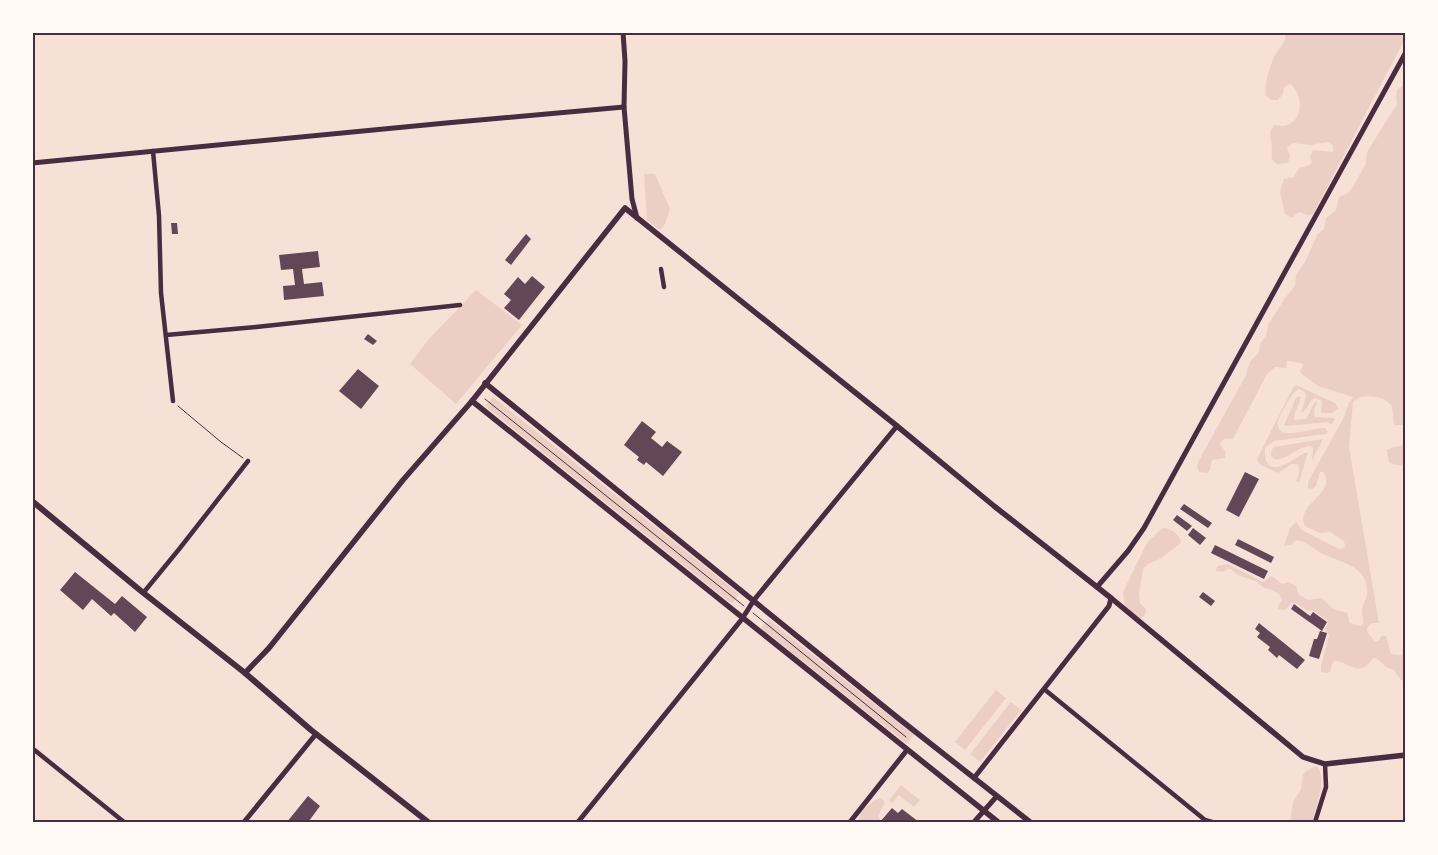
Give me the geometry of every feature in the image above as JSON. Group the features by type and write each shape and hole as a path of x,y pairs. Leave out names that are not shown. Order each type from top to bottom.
{"main road":[{"path":"245,673 269,648 403,480 472,402 485,383 625,208 1111,598 1303,757 1325,764 1406,755"},
{"path":"485,383 891,712 1030,822"},
{"path":"472,402 998,822"},
{"path":"32,501 245,673 316,734 428,822"}],"street":[{"path":"623,32 625,61 624,107 632,199 637,218"},
{"path":"1097,587 1128,551 1144,528 1406,52"},
{"path":"32,163 624,107"},
{"path":"153,151 159,216 161,293 173,402"},
{"path":"625,208 632,199"},
{"path":"661,269 664,287"},
{"path":"166,335 460,305"},
{"path":"578,822 742,619 754,600 897,426"},
{"path":"144,592 248,461"},
{"path":"974,778 1109,606 1111,598"},
{"path":"1044,689 1205,820 1212,822"},
{"path":"244,822 316,734"},
{"path":"32,748 124,822"},
{"path":"850,822 907,750"},
{"path":"1315,822 1326,787 1325,764"},
{"path":"974,822 997,796"}],"path":[{"path":"485,398 906,737"},
{"path":"173,402 221,442 248,461"}],"shaded area":[{"path":"1399,32 1401,34 1405,33 1405,39 1313,214 1308,215 1299,212 1292,218 1285,214 1280,192 1284,179 1294,177 1299,168 1310,165 1312,162 1310,156 1313,150 1333,152 1333,145 1327,142 1310,145 1293,143 1287,148 1290,156 1288,163 1277,164 1272,160 1271,131 1275,125 1285,126 1291,123 1298,115 1300,109 1297,92 1290,84 1284,87 1283,94 1278,100 1271,100 1266,96 1266,81 1269,71 1274,57 1283,44 1286,33"},
{"path":"1405,83 1405,425 1394,425 1392,406 1386,401 1369,396 1360,397 1353,402 1349,447 1379,623 1372,623 1367,628 1368,633 1375,642 1379,641 1381,636 1386,636 1391,654 1402,655 1403,648 1405,682 1401,680 1394,670 1386,667 1376,658 1373,658 1368,664 1359,668 1335,661 1330,672 1321,672 1329,635 1325,629 1328,624 1327,620 1313,611 1307,611 1296,603 1292,603 1286,609 1278,610 1282,600 1277,593 1239,575 1231,569 1223,572 1215,571 1218,566 1228,564 1263,582 1272,576 1282,584 1289,582 1296,586 1299,595 1309,600 1322,598 1333,609 1347,613 1350,623 1360,626 1363,624 1362,611 1367,595 1367,585 1364,578 1354,567 1323,554 1300,541 1296,540 1291,545 1284,546 1290,528 1296,522 1302,530 1333,546 1340,549 1345,547 1344,541 1330,532 1319,533 1305,526 1303,518 1305,511 1325,487 1326,480 1323,472 1320,472 1316,486 1313,489 1308,488 1308,482 1353,397 1318,386 1300,372 1303,365 1301,363 1287,361 1286,368 1275,367 1267,374 1233,439 1225,438 1220,444 1225,451 1225,458 1212,460 1210,470 1207,473 1199,472 1197,467 1246,375 1250,362 1259,352 1260,344 1266,335 1268,325 1295,286 1296,275 1305,262 1317,235 1324,229 1326,218 1336,210 1339,197 1348,193 1353,187 1366,163 1367,152 1397,104 1397,90"},
{"path":"644,174 655,174 670,209 665,224 660,230 647,220"},
{"path":"476,290 522,325 456,404 410,364 428,340"},
{"path":"1296,385 1335,403 1339,409 1331,413 1321,413 1322,401 1315,398 1306,410 1301,413 1306,397 1305,392 1299,389 1293,394 1279,417 1280,430 1285,433 1325,428 1328,432 1326,434 1274,441 1265,448 1266,460 1272,467 1282,466 1308,452 1299,483 1296,481 1299,472 1297,464 1292,464 1278,473 1259,464 1257,459 1293,388"},
{"path":"1299,396 1301,398 1294,415 1294,420 1306,419 1315,402 1317,403 1314,410 1315,417 1334,418 1331,425 1328,422 1284,425 1296,398"},
{"path":"493,397 739,594 732,604 485,406"},
{"path":"1323,439 1312,461 1313,448 1311,446 1301,448 1284,458 1274,459 1271,455 1274,447"},
{"path":"1405,445 1405,466 1389,462 1387,450"},
{"path":"1162,528 1174,532 1179,537 1181,543 1143,569 1139,594 1140,603 1146,609 1145,615 1141,618 1136,618 1125,608 1123,592 1147,543"},
{"path":"768,619 914,735 907,744 761,628"},
{"path":"996,690 1006,698 965,750 955,742"},
{"path":"1011,702 1021,710 980,762 970,754"},
{"path":"1316,766 1320,771 1321,785 1312,822 1290,822 1293,802 1301,789 1303,775 1306,771"},
{"path":"901,785 920,800 914,807 899,795 892,803 889,800"},
{"path":"881,798 885,802 878,816 882,822 855,822 860,818 861,811"}],"building":[{"path":"171,223 177,223 178,234 172,234"},
{"path":"526,234 531,239 511,265 505,260"},
{"path":"318,251 320,267 302,269 304,284 322,282 324,296 284,300 283,286 295,285 293,269 281,270 279,255"},
{"path":"532,276 545,287 519,320 504,308 511,300 504,294 518,277 525,284"},
{"path":"368,334 377,341 373,345 364,339"},
{"path":"358,369 379,386 361,409 339,391"},
{"path":"642,421 656,432 651,438 662,447 667,441 682,452 663,476 646,462 644,465 637,460 639,457 624,445"},
{"path":"1245,472 1259,479 1239,517 1226,510"},
{"path":"1184,504 1212,523 1208,528 1180,509"},
{"path":"1177,515 1192,526 1187,531 1173,520"},
{"path":"1193,528 1206,538 1200,545 1188,535"},
{"path":"1238,539 1274,557 1271,563 1235,545"},
{"path":"1215,545 1268,571 1264,579 1211,553"},
{"path":"75,572 115,604 122,596 147,617 135,632 114,613 111,616 92,599 83,610 60,590"},
{"path":"1203,592 1215,601 1211,606 1199,597"},
{"path":"1294,604 1310,616 1313,612 1327,622 1322,631 1291,609"},
{"path":"1259,623 1305,660 1297,669 1279,655 1277,658 1268,650 1270,647 1257,637 1260,633 1255,629"},
{"path":"1320,631 1327,633 1319,659 1309,656 1314,639 1317,639"},
{"path":"308,796 320,806 309,821 311,822 287,822"},
{"path":"892,808 898,813 902,809 919,822 880,822"}]}
